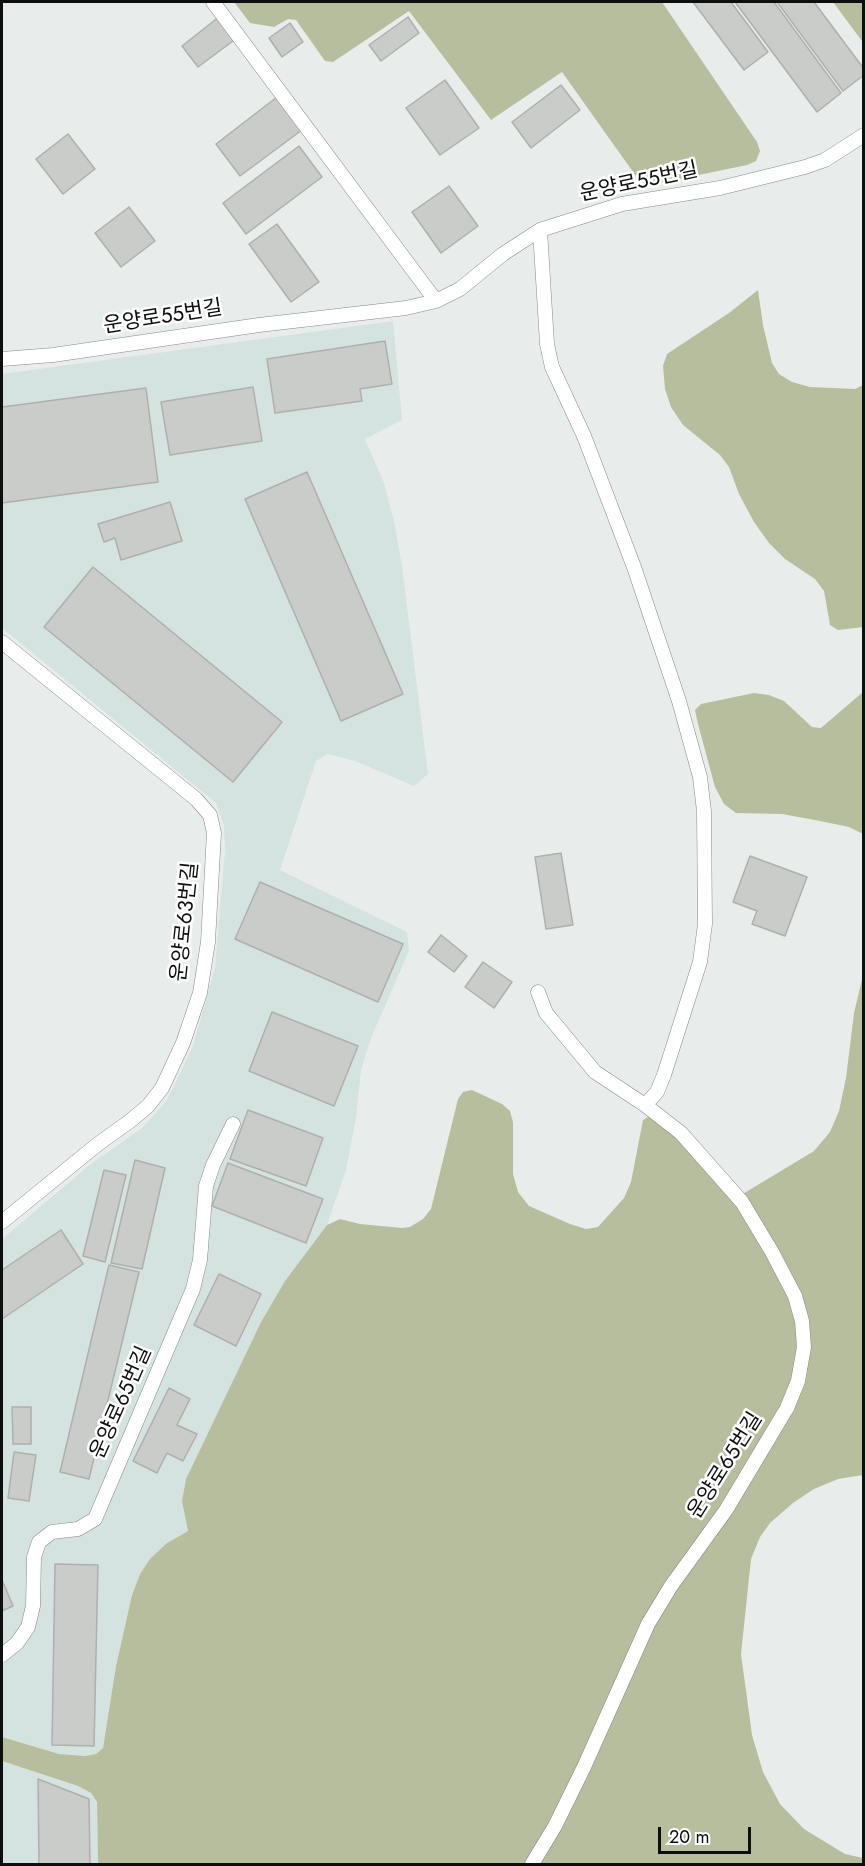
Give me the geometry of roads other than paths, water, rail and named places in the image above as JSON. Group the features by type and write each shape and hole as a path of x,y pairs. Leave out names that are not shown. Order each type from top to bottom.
{"lane":[{"path":"213,2 436,301"},
{"name":"운양로55번길","path":"2,360 53,355 283,322 406,308 436,301 460,289 503,254 540,231 622,204 720,188 805,167 825,160 864,135"},
{"path":"540,231 547,344 552,368 584,436 634,567 679,701 700,777 704,811 705,924 700,962 664,1075 657,1092 645,1105"},
{"name":"운양로63번길","path":"2,642 196,799 210,815 214,833 208,942 200,993 183,1043 162,1088 148,1106 2,1222"},
{"name":"운양로65번길","path":"532,1864 555,1826 584,1767 648,1624 670,1586 726,1510 787,1408 798,1381 804,1347 802,1321 795,1296 742,1202 681,1133 645,1105 595,1072 546,1013 538,992"},
{"name":"운양로65번길","path":"2,1655 17,1643 28,1627 33,1606 34,1557 39,1542 52,1532 78,1529 94,1519 99,1508 193,1289 200,1260 206,1186 213,1165 233,1124"}]}
